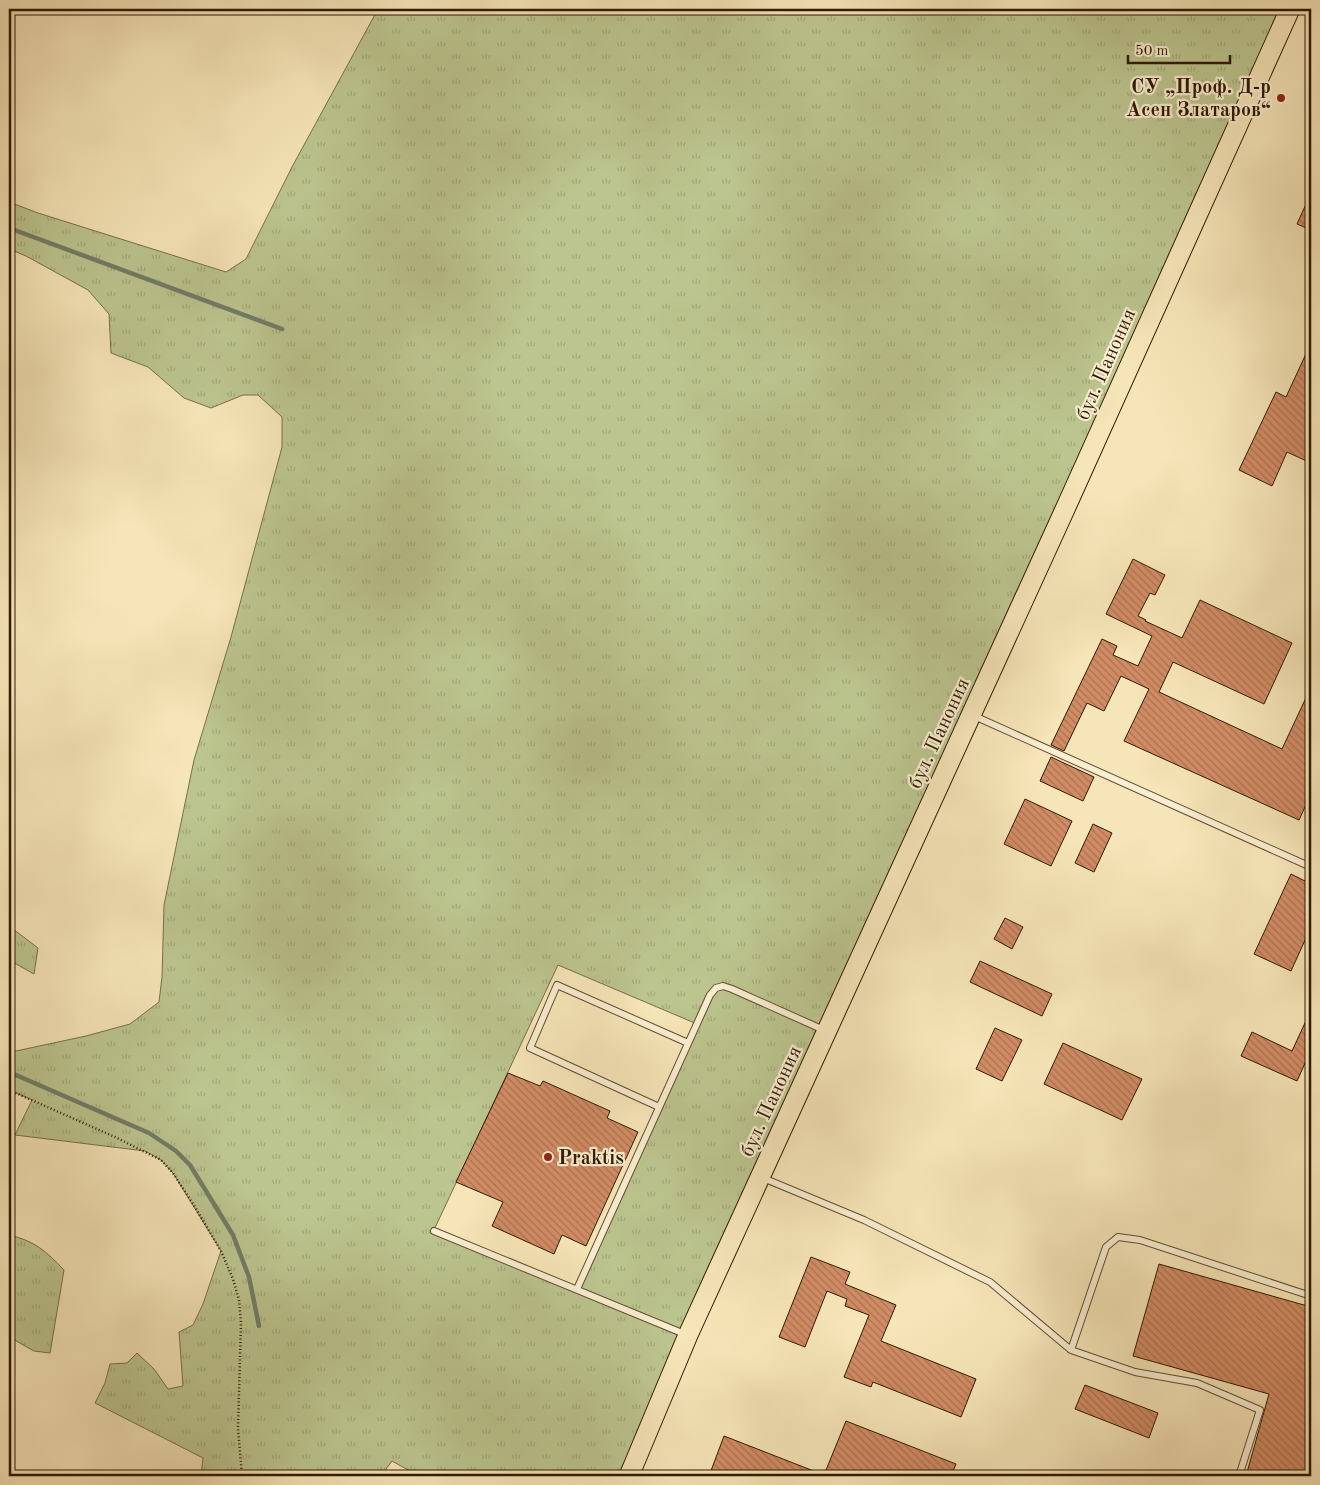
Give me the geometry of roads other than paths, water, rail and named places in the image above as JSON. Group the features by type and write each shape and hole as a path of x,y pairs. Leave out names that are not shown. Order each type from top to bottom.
{"main road":[{"name":"бул. Панония","path":"629,1476 688,1336 1290,9"}],"lane":[{"path":"971,715 1311,867"},
{"path":"660,1107 530,1048 558,985 688,1043"},
{"path":"578,1289 710,995 716,988 723,986 827,1031"},
{"path":"761,1177 864,1220 990,1282 1071,1350 1135,1372 1197,1383 1260,1410 1239,1476"},
{"path":"434,1231 688,1336"},
{"path":"1071,1350 1106,1247 1118,1237 1140,1240 1311,1296"}],"waterway":[{"path":"9,228 282,329"},
{"path":"9,1072 149,1133 176,1151 190,1165 233,1235 249,1277 259,1326"}],"place":[{"name":"СУ „Проф. Д-р Асен Златаров“","path":"1281,98"},
{"name":"Praktis","path":"548,1157"}]}
